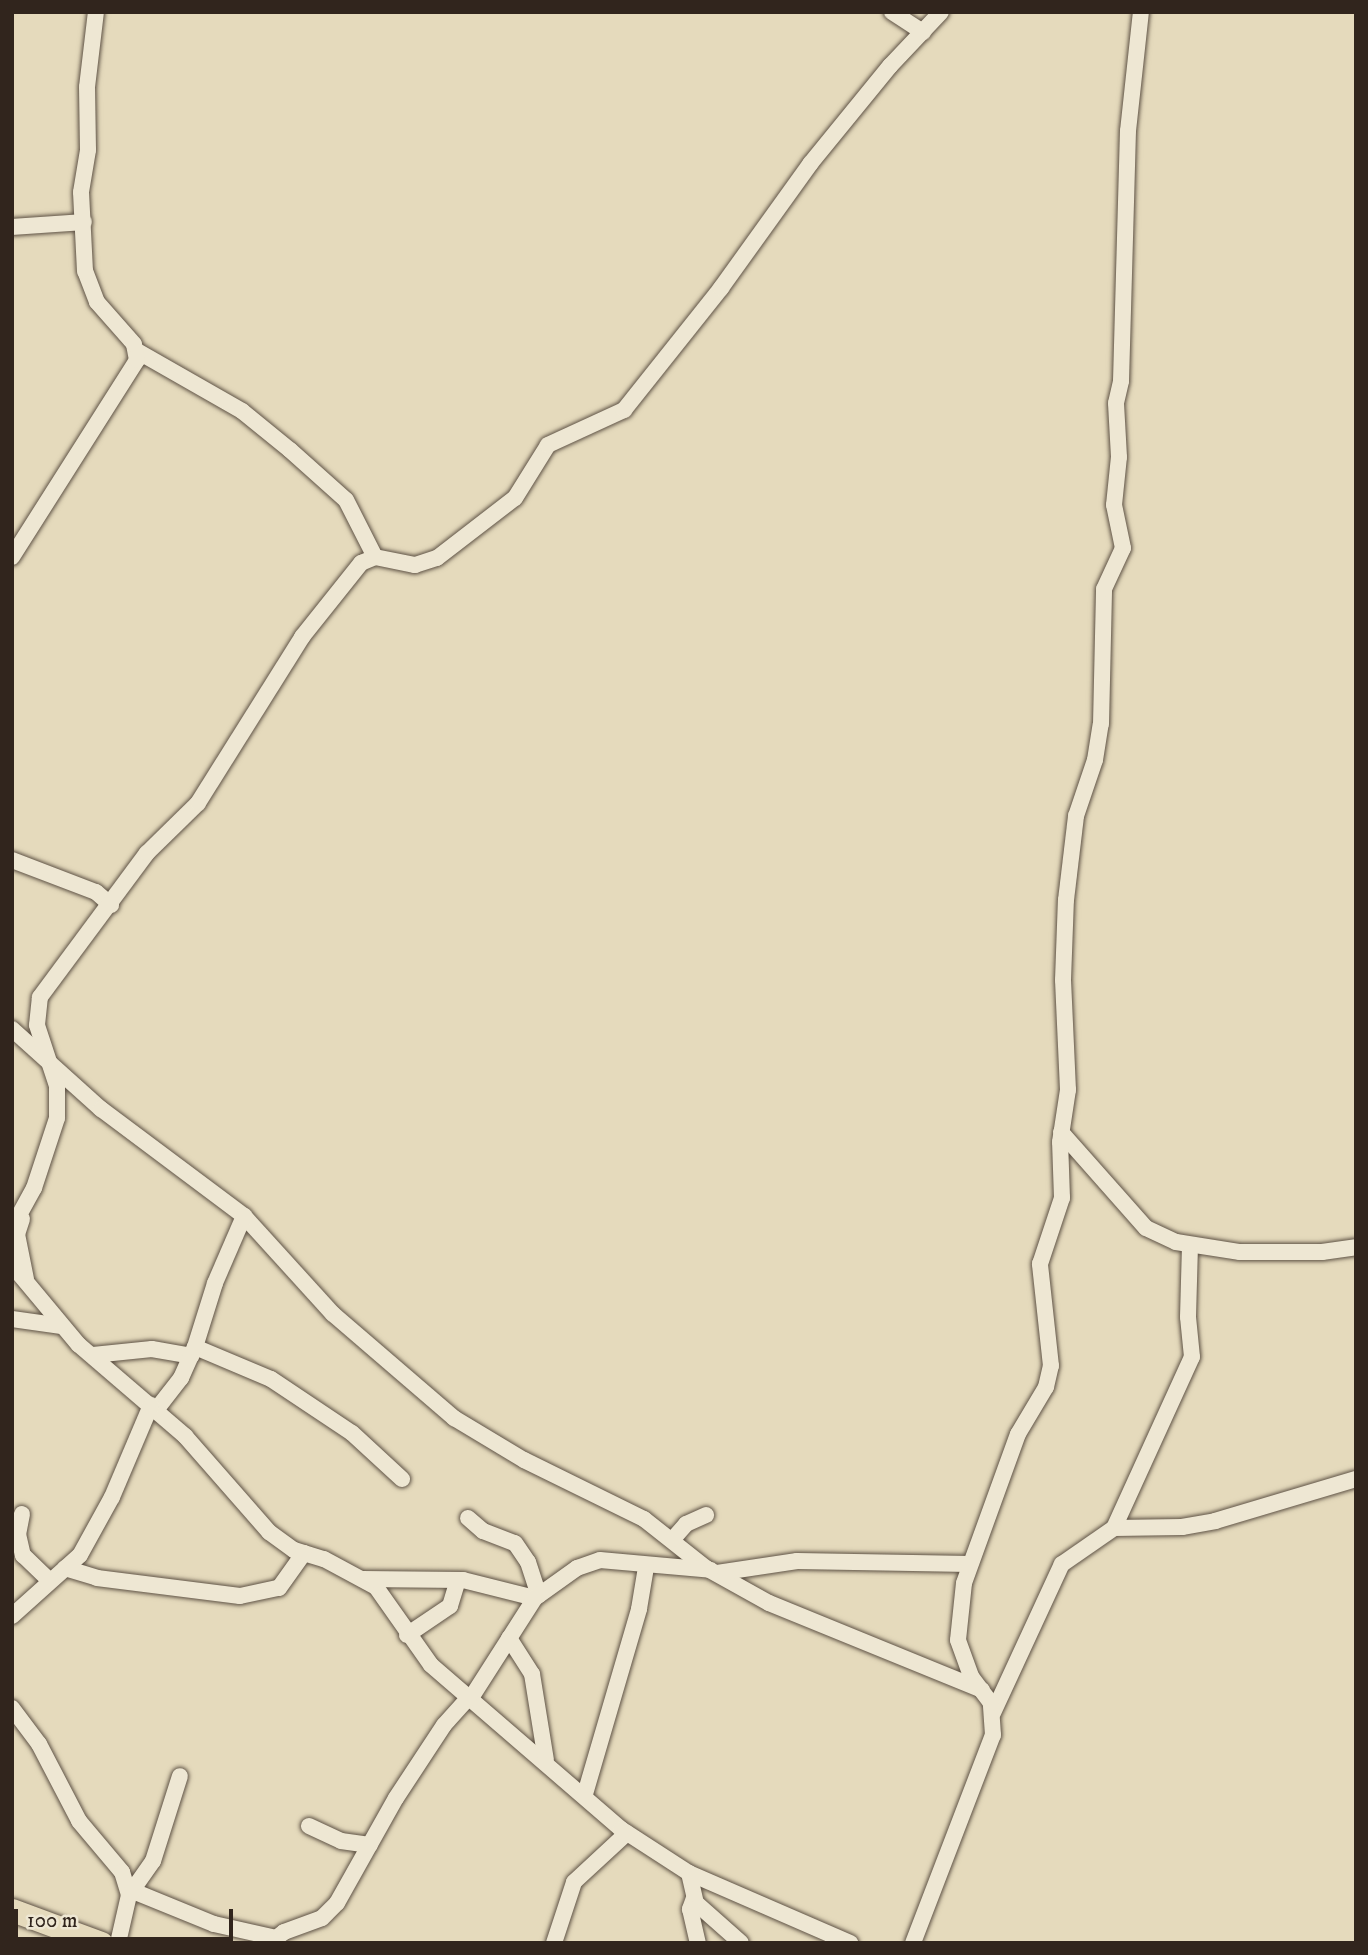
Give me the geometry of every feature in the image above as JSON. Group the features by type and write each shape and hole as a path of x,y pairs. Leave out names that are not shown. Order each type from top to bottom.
{"main road":[{"path":"12,1910 101,1943"}],"street":[{"path":"96,12 87,87 88,150 81,192 83,253 92,292 137,351 221,398 290,450 345,499 375,556"},
{"path":"892,12 923,32"},
{"path":"27,1283 17,1234 57,1118 57,1086 44,1056 36,1014 40,997 111,905 147,853 198,803 302,637 335,600 352,572 375,556 415,565 437,558 515,498 548,445 624,410 721,288 810,164 941,12"},
{"path":"993,1713 958,1640 957,1612 970,1564 1018,1434 1046,1387 1051,1366 1040,1264 1062,1198 1061,1132 1068,1090 1063,980 1066,900 1076,816 1089,781 1101,724 1104,589 1123,548 1114,505 1119,457 1116,403 1121,381 1128,131 1141,12"},
{"path":"12,227 84,222"},
{"path":"12,557 104,410 130,376 137,351"},
{"path":"12,860 96,892 111,905"},
{"path":"12,1029 101,1109 244,1216 333,1314 454,1418 488,1441 644,1518 714,1572 815,1625 982,1690"},
{"path":"1061,1132 1146,1228 1190,1245 1240,1252 1322,1252 1356,1247"},
{"path":"12,1228 26,1206"},
{"path":"12,1616 65,1567 93,1534 153,1407 193,1352 219,1273 244,1216"},
{"path":"913,1943 993,1735 993,1713 1058,1571 1114,1528 1192,1357 1188,1317 1190,1245"},
{"path":"12,1265 62,1326 153,1407 269,1532 304,1553 362,1579 388,1600 407,1635 431,1665 547,1760 627,1833 689,1873 850,1943"},
{"path":"12,1319 62,1326"},
{"path":"93,1355 152,1349 193,1352 271,1378 352,1433 402,1479"},
{"path":"1114,1528 1204,1523 1356,1479"},
{"path":"22,1514 18,1534 23,1555 49,1580"},
{"path":"673,1539 686,1524 706,1515"},
{"path":"468,1518 483,1531 515,1543 528,1562 537,1596"},
{"path":"65,1567 113,1580 240,1596 279,1588 304,1553"},
{"path":"12,1708 39,1744 79,1821 122,1872 131,1893 214,1924 273,1940 330,1912 444,1725 470,1698 537,1596 590,1562 714,1572 796,1561 970,1564"},
{"path":"585,1794 639,1609 646,1567"},
{"path":"362,1579 458,1580 537,1596"},
{"path":"407,1635 450,1606 458,1580"},
{"path":"509,1638 532,1674 547,1760"},
{"path":"118,1943 131,1893 163,1838 180,1776"},
{"path":"309,1826 341,1841 370,1845"},
{"path":"554,1943 574,1882 627,1833"},
{"path":"689,1873 694,1898 690,1909 698,1943"},
{"path":"694,1898 741,1943"}]}
